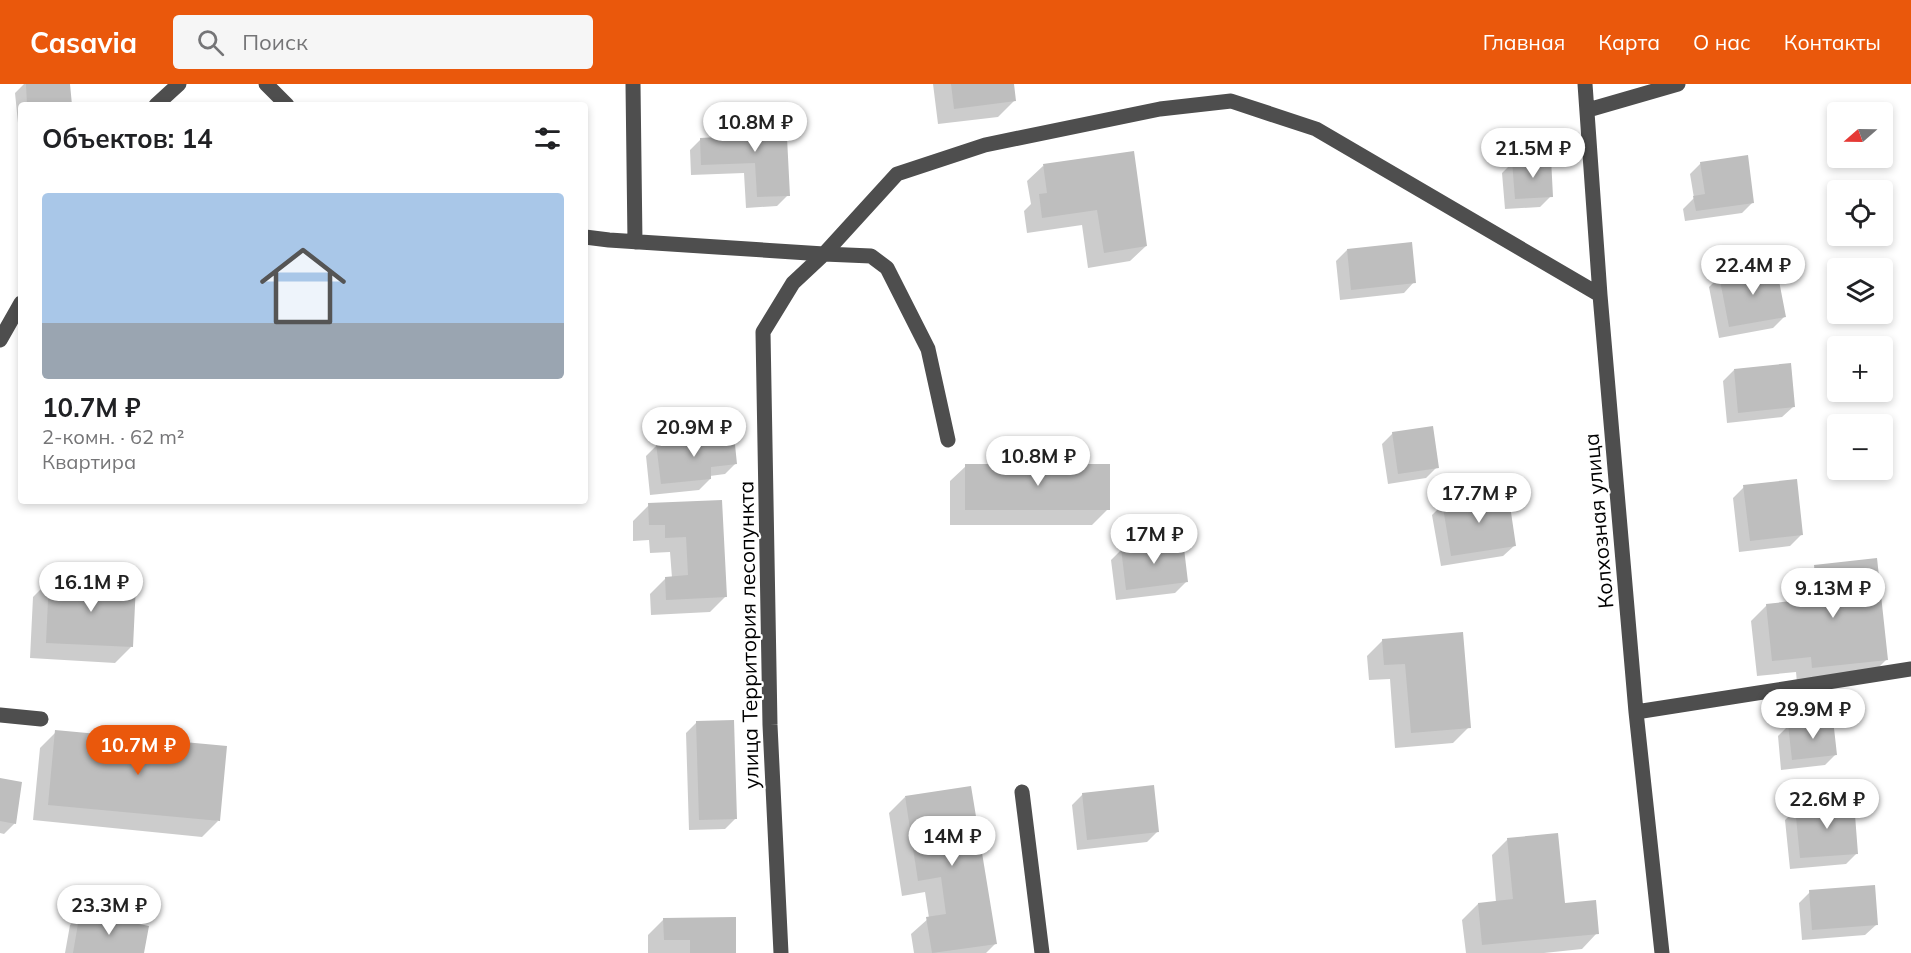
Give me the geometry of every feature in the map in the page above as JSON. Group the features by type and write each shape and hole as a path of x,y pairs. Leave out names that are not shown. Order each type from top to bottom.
{"street":[{"path":"159,102 180,84"},
{"path":"266,84 283,102"},
{"path":"633,84 635,242"},
{"name":"Колхозная улица","path":"1585,84 1600,295 1636,712 1662,953"},
{"path":"1588,110 1678,84"},
{"name":"улица Территория лесопункта","path":"781,953 770,725 763,332 793,283 824,254 897,174 985,145 1160,109 1231,101 1316,129 1600,295"},
{"path":"588,237 871,256 887,268 928,349 948,440"},
{"path":"0,340 18,308"},
{"path":"1636,712 1911,669"},
{"path":"0,715 41,719"},
{"path":"1022,792 1042,953"}],"building":[{"path":"26,84 70,84 72,102 27,102"},
{"path":"951,84 1014,84 1016,101 954,109"},
{"path":"786,118 790,196 757,197 755,163 701,165 700,138 738,136 737,120"},
{"path":"1134,151 1147,246 1104,253 1097,210 1042,218 1039,194 1047,193 1043,164"},
{"path":"1748,155 1754,203 1696,211 1693,196 1705,194 1700,162"},
{"path":"1551,158 1553,197 1515,199 1512,161"},
{"path":"1412,242 1416,283 1351,290 1347,249"},
{"path":"1776,265 1786,317 1729,327 1719,275"},
{"path":"1791,363 1795,407 1738,413 1734,369"},
{"path":"1433,426 1439,468 1398,474 1392,432"},
{"path":"734,435 737,464 711,467 711,479 661,484 656,443"},
{"path":"965,464 1110,464 1110,510 965,510"},
{"path":"1797,479 1803,535 1750,541 1743,485"},
{"path":"1508,492 1516,546 1451,556 1442,502"},
{"path":"722,500 727,597 666,600 665,577 688,575 686,537 665,538 665,525 649,525 648,503"},
{"path":"1183,540 1188,582 1126,590 1121,548"},
{"path":"1877,558 1888,660 1812,668 1811,657 1772,661 1766,604 1818,598 1814,565"},
{"path":"49,579 136,584 133,647 46,643"},
{"path":"1463,632 1471,728 1411,733 1405,664 1384,665 1382,639"},
{"path":"1833,719 1837,755 1792,760 1788,724"},
{"path":"734,720 737,819 699,820 696,721"},
{"path":"55,730 227,746 220,821 48,805"},
{"path":"0,778 22,782 16,824 0,821"},
{"path":"1154,785 1159,832 1087,840 1082,793"},
{"path":"971,786 997,944 932,953 926,917 946,914 941,877 918,881 905,796"},
{"path":"1854,802 1858,854 1800,858 1795,807"},
{"path":"1558,833 1565,903 1596,900 1599,934 1482,945 1478,903 1513,899 1507,838"},
{"path":"1875,885 1878,925 1812,930 1809,890"},
{"path":"80,912 149,926 144,953 73,953"},
{"path":"736,917 736,953 690,953 690,940 664,940 663,918"}]}
